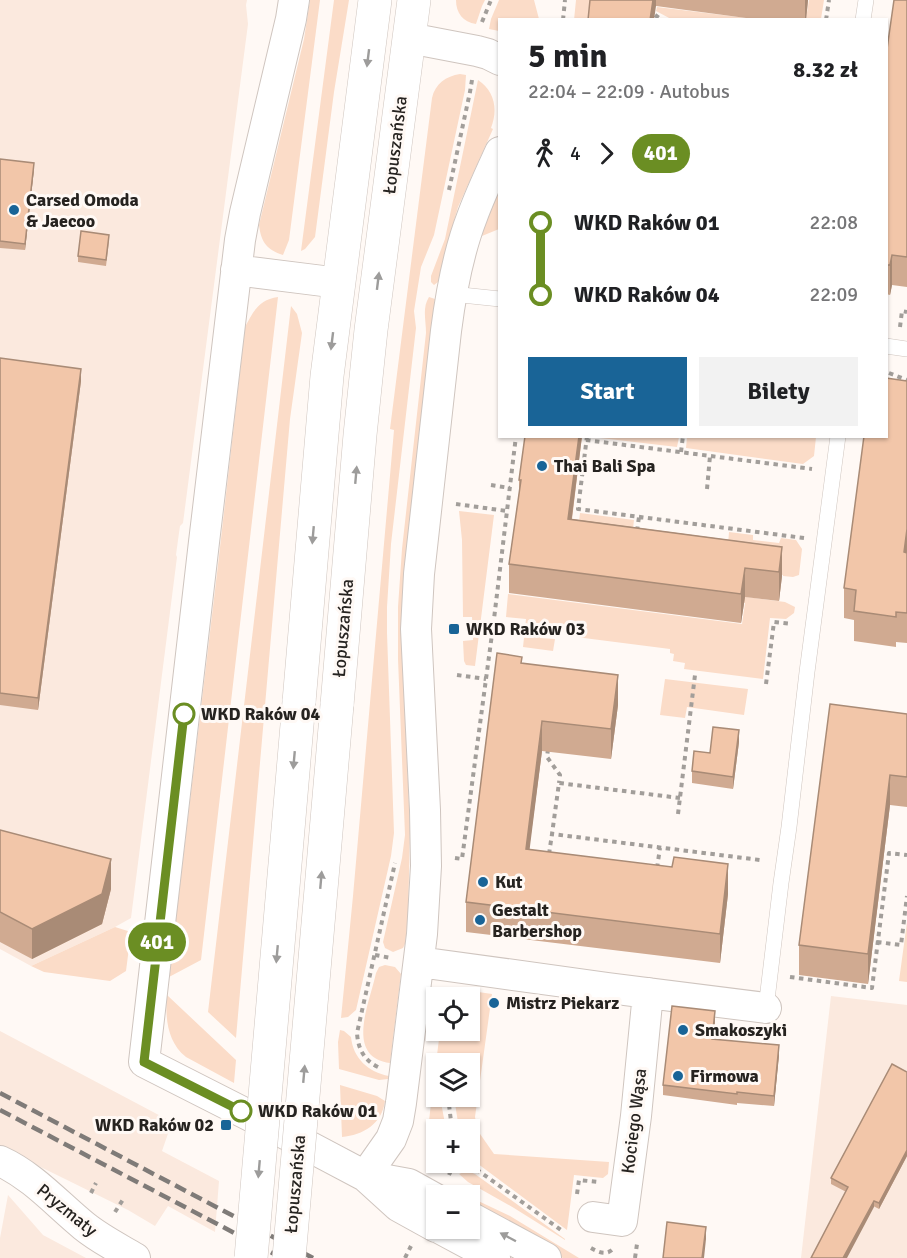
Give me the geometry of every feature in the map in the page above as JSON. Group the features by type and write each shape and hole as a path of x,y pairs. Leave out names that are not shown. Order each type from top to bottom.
{"main road":[{"name":"Łopuszańska","path":"251,1258 326,387 375,0"},
{"name":"Łopuszańska","path":"289,1258 360,435 371,330 414,0"}],"street":[{"path":"294,0 244,220 236,270 144,1062 365,1176 426,1229"},
{"path":"409,38 477,51 498,59"},
{"path":"365,1176 388,1144 398,1121 418,962 425,877 425,810 416,629 420,562 452,294 462,246 472,216 498,157"},
{"path":"236,270 339,283"},
{"path":"418,962 766,1008"},
{"name":"Kociego Wąsa","path":"607,1219 636,1116 648,993"},
{"name":"Pryzmaty","path":"0,1161 18,1170 86,1227 135,1258"},
{"path":"365,1176 409,1184 426,1193"},
{"path":"480,1222 546,1258"},
{"path":"448,1239 495,1258"}],"lane":[{"path":"863,18 866,0"},
{"path":"452,294 498,299"},
{"path":"888,346 907,349"},
{"path":"766,1008 838,438"}],"path":[{"path":"481,30 491,0"},
{"path":"563,18 565,0"},
{"path":"826,18 829,0"},
{"path":"655,15 659,18"},
{"path":"894,332 900,330 902,311 907,312"},
{"path":"889,373 907,380"},
{"path":"451,858 462,859 516,438"},
{"path":"808,538 578,509 586,438 817,470"},
{"path":"681,452 683,438"},
{"path":"707,489 710,456"},
{"path":"491,486 510,488"},
{"path":"452,504 507,511"},
{"path":"637,537 639,517"},
{"path":"502,554 510,555"},
{"path":"488,662 498,663"},
{"path":"457,675 486,679"},
{"path":"678,813 695,675"},
{"path":"549,744 547,757 560,775 549,858"},
{"path":"685,757 694,758"},
{"path":"683,773 693,774"},
{"path":"559,783 680,798"},
{"path":"552,834 760,860 766,855"},
{"path":"657,875 660,848"},
{"path":"786,977 872,988 889,853 907,855"},
{"path":"877,942 901,945 907,896"},
{"path":"480,1172 562,1231"},
{"path":"92,1191 96,1183"},
{"path":"119,1206 124,1198"},
{"path":"588,1246 603,1253 610,1252 614,1248 618,1239 607,1219"},
{"path":"405,1258 426,1236"},
{"path":"610,1252 613,1258"}],"shaded area":[{"path":"0,0 247,0 248,24 183,523 180,526 176,555 131,918 31,966 0,949"},
{"path":"310,0 320,0 289,240 283,255 273,251 266,244 261,236 259,225 304,39"},
{"path":"334,0 349,0 315,237 301,251"},
{"path":"456,0 485,0 476,24 461,16"},
{"path":"499,0 534,0 539,18 498,18 498,31 489,29"},
{"path":"576,0 593,0 591,18 574,18"},
{"path":"809,0 824,0 821,18 806,18"},
{"path":"657,7 747,18 669,18 656,11"},
{"path":"460,74 466,75 465,90 434,235 421,267 414,311 416,328 391,544 387,633 394,833 391,856 356,1010 348,1017 341,1018 394,430 390,429 432,98 442,82"},
{"path":"478,80 484,84 494,101 491,128 493,129 458,207 438,282 434,285 431,282 431,276 445,239"},
{"path":"498,193 498,229 482,236"},
{"path":"278,297 201,960 169,977 245,327 262,303"},
{"path":"429,297 435,299 404,572 402,635 410,830 408,919 405,944 403,948 393,952 385,948 383,942 405,835 398,607 402,549 426,333 425,310"},
{"path":"291,306 297,314 302,333 290,419 236,1038 208,1012"},
{"path":"600,438 679,438 677,447"},
{"path":"687,438 816,438 814,456 803,464 686,448"},
{"path":"459,511 494,515 475,666 466,665 464,661 463,641 473,640 472,617 463,617 462,540"},
{"path":"580,513 634,520 630,554 576,548"},
{"path":"729,532 753,535 753,540 779,543 781,538 796,540 802,549 799,575 793,577 726,568"},
{"path":"508,594 742,624 745,603 723,600 723,594 785,602 795,607 794,613 786,619 770,618 763,679 684,669 685,663 673,661 674,654 670,653 670,649 576,637 576,633 541,629 540,638 555,639 553,651 523,647 526,619 506,617"},
{"path":"665,679 748,689 744,715 687,707 685,718 660,715"},
{"path":"907,922 907,982 899,981"},
{"path":"115,927 131,932 126,971 110,981 44,972 31,966"},
{"path":"385,965 395,967 401,974 390,1063 376,1059 368,1050 364,1040 366,1013 376,973 379,967"},
{"path":"480,992 492,994 480,1081 480,1053 437,1053 439,1041 480,1041"},
{"path":"167,995 236,1060 234,1083 186,1057 180,1051 169,1029 166,1012"},
{"path":"831,996 907,1005 907,1258 801,1258"},
{"path":"340,1030 351,1037 358,1058 374,1071 389,1076 388,1079 379,1080 339,1069"},
{"path":"0,1031 172,1122 162,1151 219,1181 215,1232 168,1206 155,1226 128,1210 0,1147"},
{"path":"340,1085 377,1096 385,1101 376,1122 364,1131 342,1137"},
{"path":"431,1107 442,1107 444,1119 429,1119"},
{"path":"456,1107 476,1107 475,1119 457,1119"},
{"path":"480,1134 494,1154 609,1162 608,1174 603,1178 574,1175 567,1230 480,1165"},
{"path":"459,1174 475,1174 565,1240 480,1189 480,1185 468,1182"},
{"path":"8,1195 43,1235 86,1258 0,1258 0,1238"},
{"path":"480,1202 510,1216 579,1258 563,1258 480,1213"}],"building":[{"path":"590,0 653,0 650,18 588,18"},
{"path":"894,0 907,0 907,257 892,255 890,265 888,265 888,42"},
{"path":"0,159 34,163 25,244 0,241"},
{"path":"81,231 109,235 106,260 78,256"},
{"path":"0,358 81,369 38,698 0,693"},
{"path":"888,378 907,381 907,529 904,552 907,553 907,613 896,612 896,617 854,611 856,590 844,588 864,438 888,438"},
{"path":"525,438 579,438 568,519 782,547 779,572 745,568 741,594 509,564 521,480 519,480"},
{"path":"497,653 522,657 521,663 618,675 611,729 542,721 526,849 672,867 674,857 728,864 720,934 466,902"},
{"path":"830,704 907,714 907,777 890,775 868,954 799,945"},
{"path":"713,727 739,730 733,777 692,771 694,751 710,753"},
{"path":"0,830 111,859 102,894 32,929 0,912"},
{"path":"672,1006 715,1011 712,1039 779,1045 774,1096 663,1085"},
{"path":"892,1064 907,1072 907,1150 879,1203 874,1201 843,1258 811,1258 848,1187 831,1178"},
{"path":"667,1222 706,1227 702,1258 663,1258"}],"railway":[{"path":"0,1093 313,1258"},
{"path":"0,1110 282,1258"}],"bus line":[{"name":"401","path":"184,714 144,1062 241,1111"}],"place":[{"name":"Carsed Omoda & Jaecoo","path":"14,210"},
{"name":"Thai Bali Spa","path":"542,466"},
{"name":"WKD Raków 03","path":"454,629"},
{"name":"WKD Raków 04","path":"184,714"},
{"name":"Kut","path":"483,882"},
{"name":"Gestalt Barbershop","path":"480,920"},
{"name":"Mistrz Piekarz","path":"494,1003"},
{"name":"Smakoszyki","path":"683,1030"},
{"name":"Firmowa","path":"678,1076"},
{"name":"WKD Raków 01","path":"241,1111"},
{"name":"WKD Raków 02","path":"226,1125"}]}
